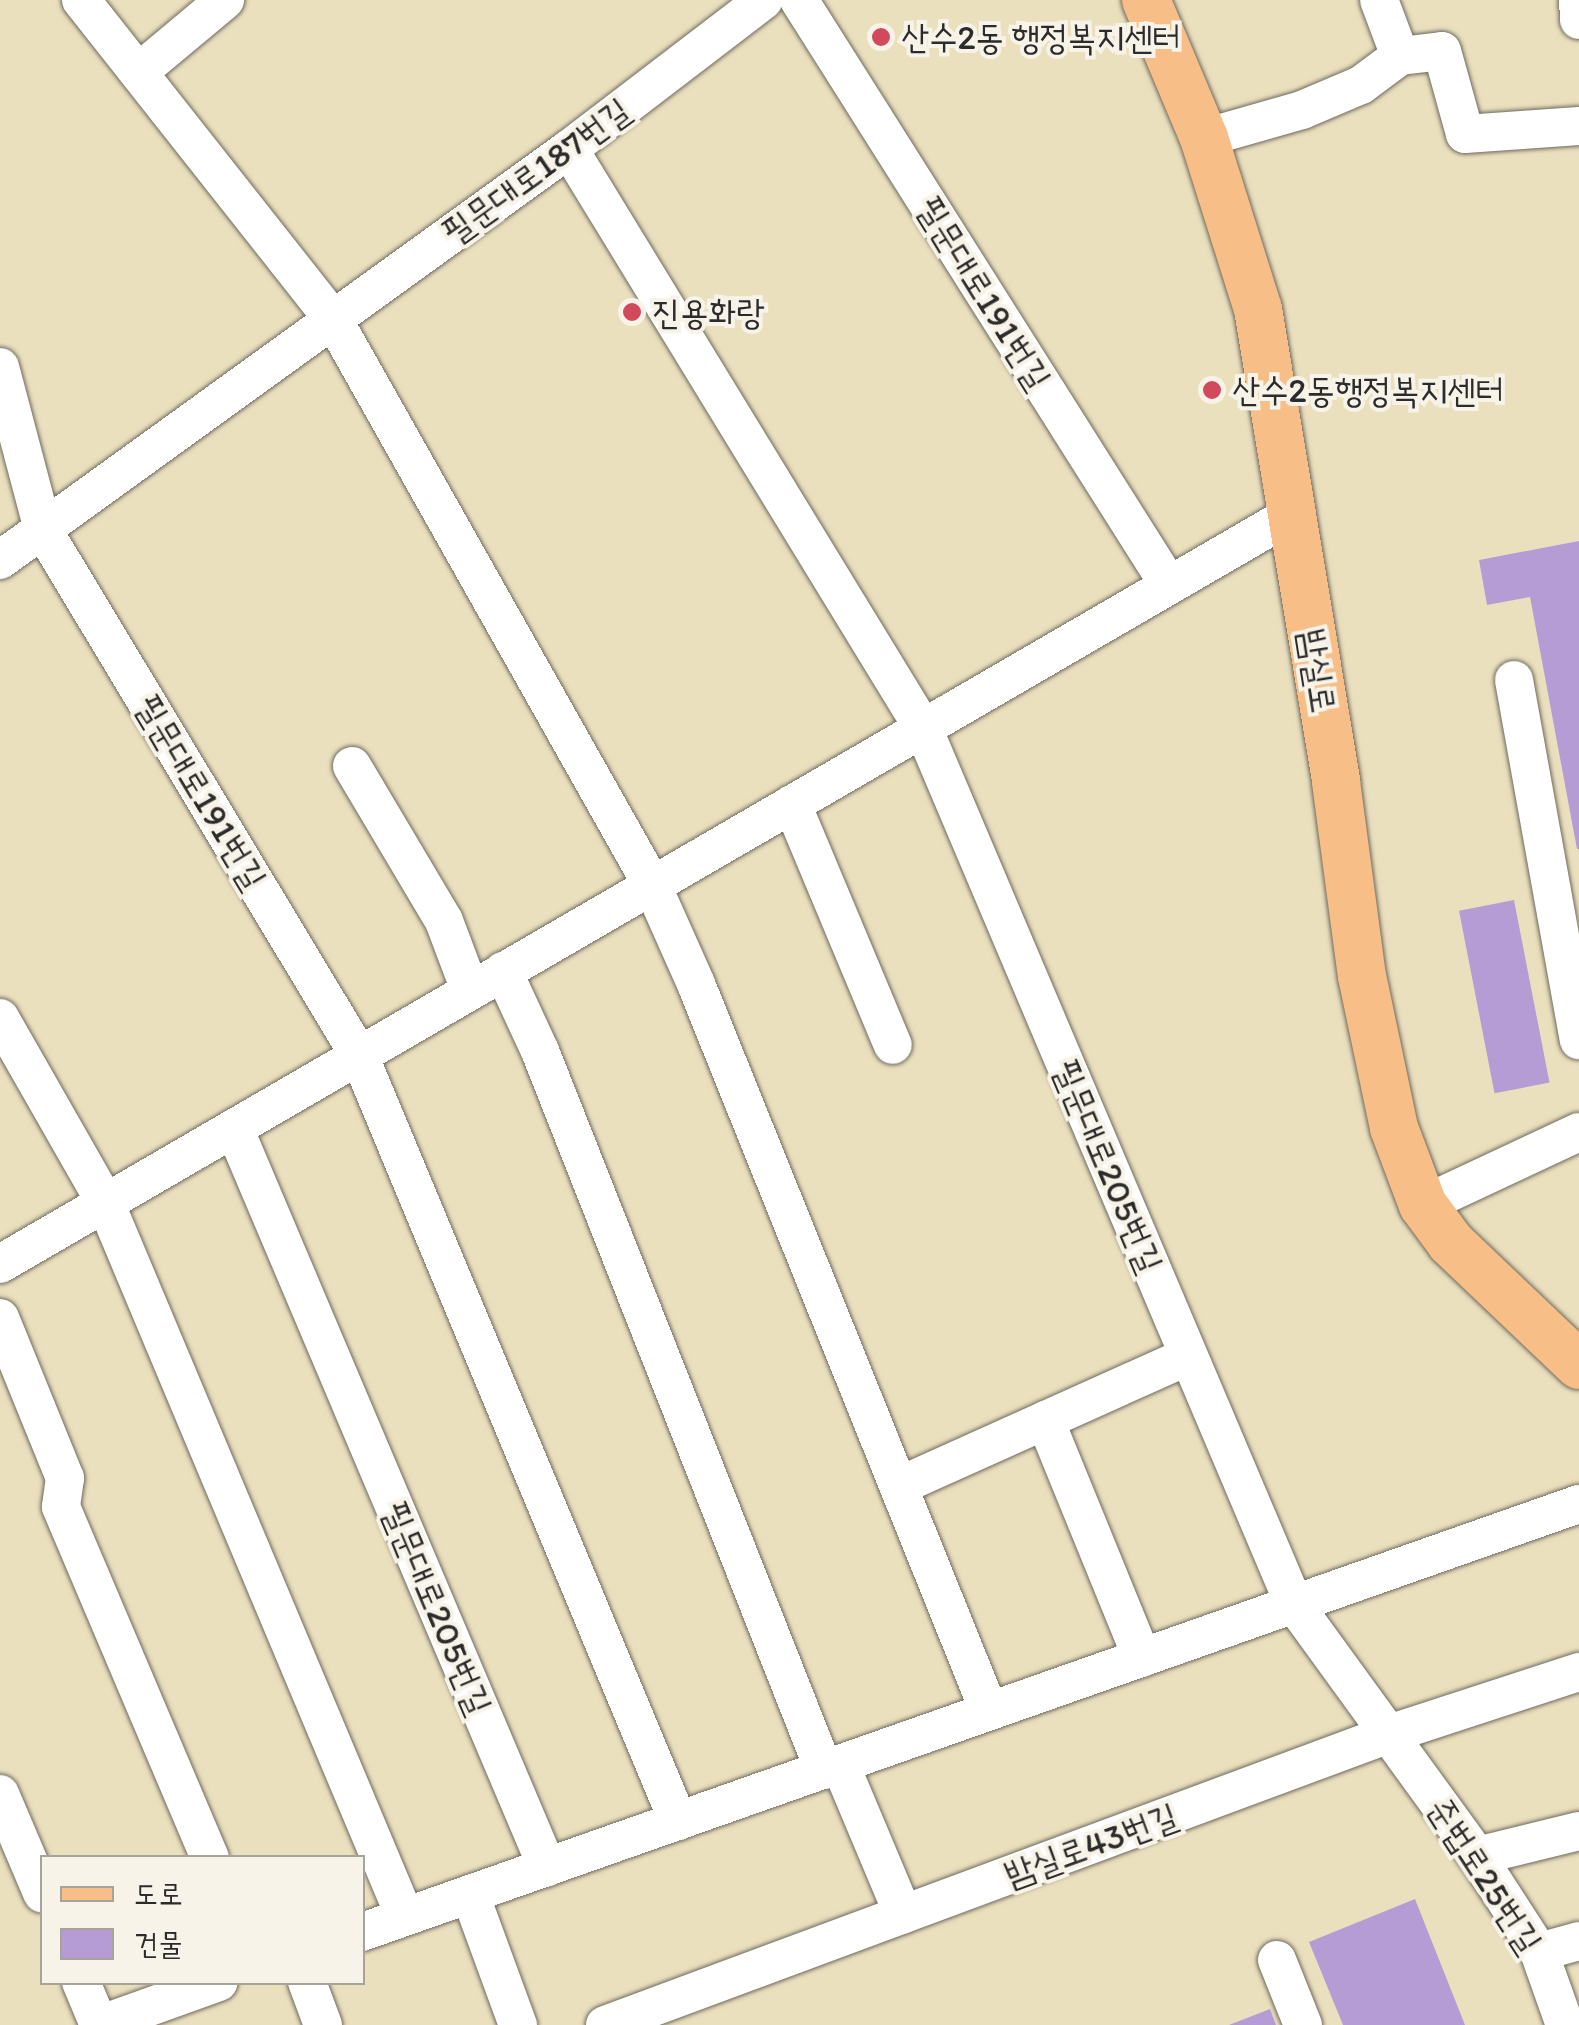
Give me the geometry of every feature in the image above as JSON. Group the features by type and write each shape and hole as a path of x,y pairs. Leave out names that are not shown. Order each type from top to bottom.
{"main road":[{"name":"밤실로","path":"1146,0 1204,138 1258,309 1384,1093 1422,1205 1475,1268 1575,1353"}],"street":[{"path":"81,0 334,319 652,885 696,984 990,1711"},
{"path":"140,71 225,0"},
{"name":"필문대로191번길","path":"799,0 1169,585"},
{"path":"1380,0 1400,56"},
{"path":"1578,0 1579,20"},
{"name":"필문대로187번길","path":"0,560 568,149 741,7"},
{"path":"1204,138 1361,86 1400,56 1442,52 1464,134 1579,126"},
{"path":"568,149 923,728"},
{"path":"0,367 43,530"},
{"path":"0,1264 1292,514"},
{"name":"필문대로191번길","path":"43,530 360,1054"},
{"path":"1514,680 1579,1040"},
{"name":"필문대로205번길","path":"923,728 1294,1604"},
{"path":"352,766 444,921 470,990"},
{"path":"792,804 893,1045"},
{"path":"504,971 832,1767 904,1914"},
{"path":"0,1018 105,1202 405,1917"},
{"path":"360,1054 678,1821"},
{"name":"필문대로205번길","path":"234,1128 546,1867"},
{"path":"1422,1205 1579,1132"},
{"path":"0,1318 64,1478 62,1506 209,1855"},
{"path":"899,1486 1188,1356"},
{"path":"1045,1420 1142,1658"},
{"path":"365,1931 1579,1504"},
{"name":"준법로25번길","path":"1294,1604 1478,1856 1539,1952 1565,2025"},
{"name":"밤실로43번길","path":"606,2025 1390,1734 1579,1672"},
{"path":"0,1794 40,1888"},
{"path":"1478,1856 1579,1831"},
{"path":"470,1894 518,2025"},
{"path":"1539,1952 1579,1941"},
{"path":"1276,1960 1302,2025"},
{"path":"82,1985 99,2025 211,1985"},
{"path":"308,1985 324,2025"}],"building":[{"path":"1579,541 1577,849 1530,597 1487,605 1479,560"},
{"path":"1514,900 1549,1083 1495,1093 1459,911"},
{"path":"1415,1899 1465,2025 1343,2025 1309,1942"},
{"path":"1270,2009 1276,2025 1229,2025"}],"place":[{"name":"산수2동 행정복지센터","path":"881,37"},
{"name":"진용화랑","path":"632,312"},
{"name":"산수2동행정복지센터","path":"1212,390"}]}
